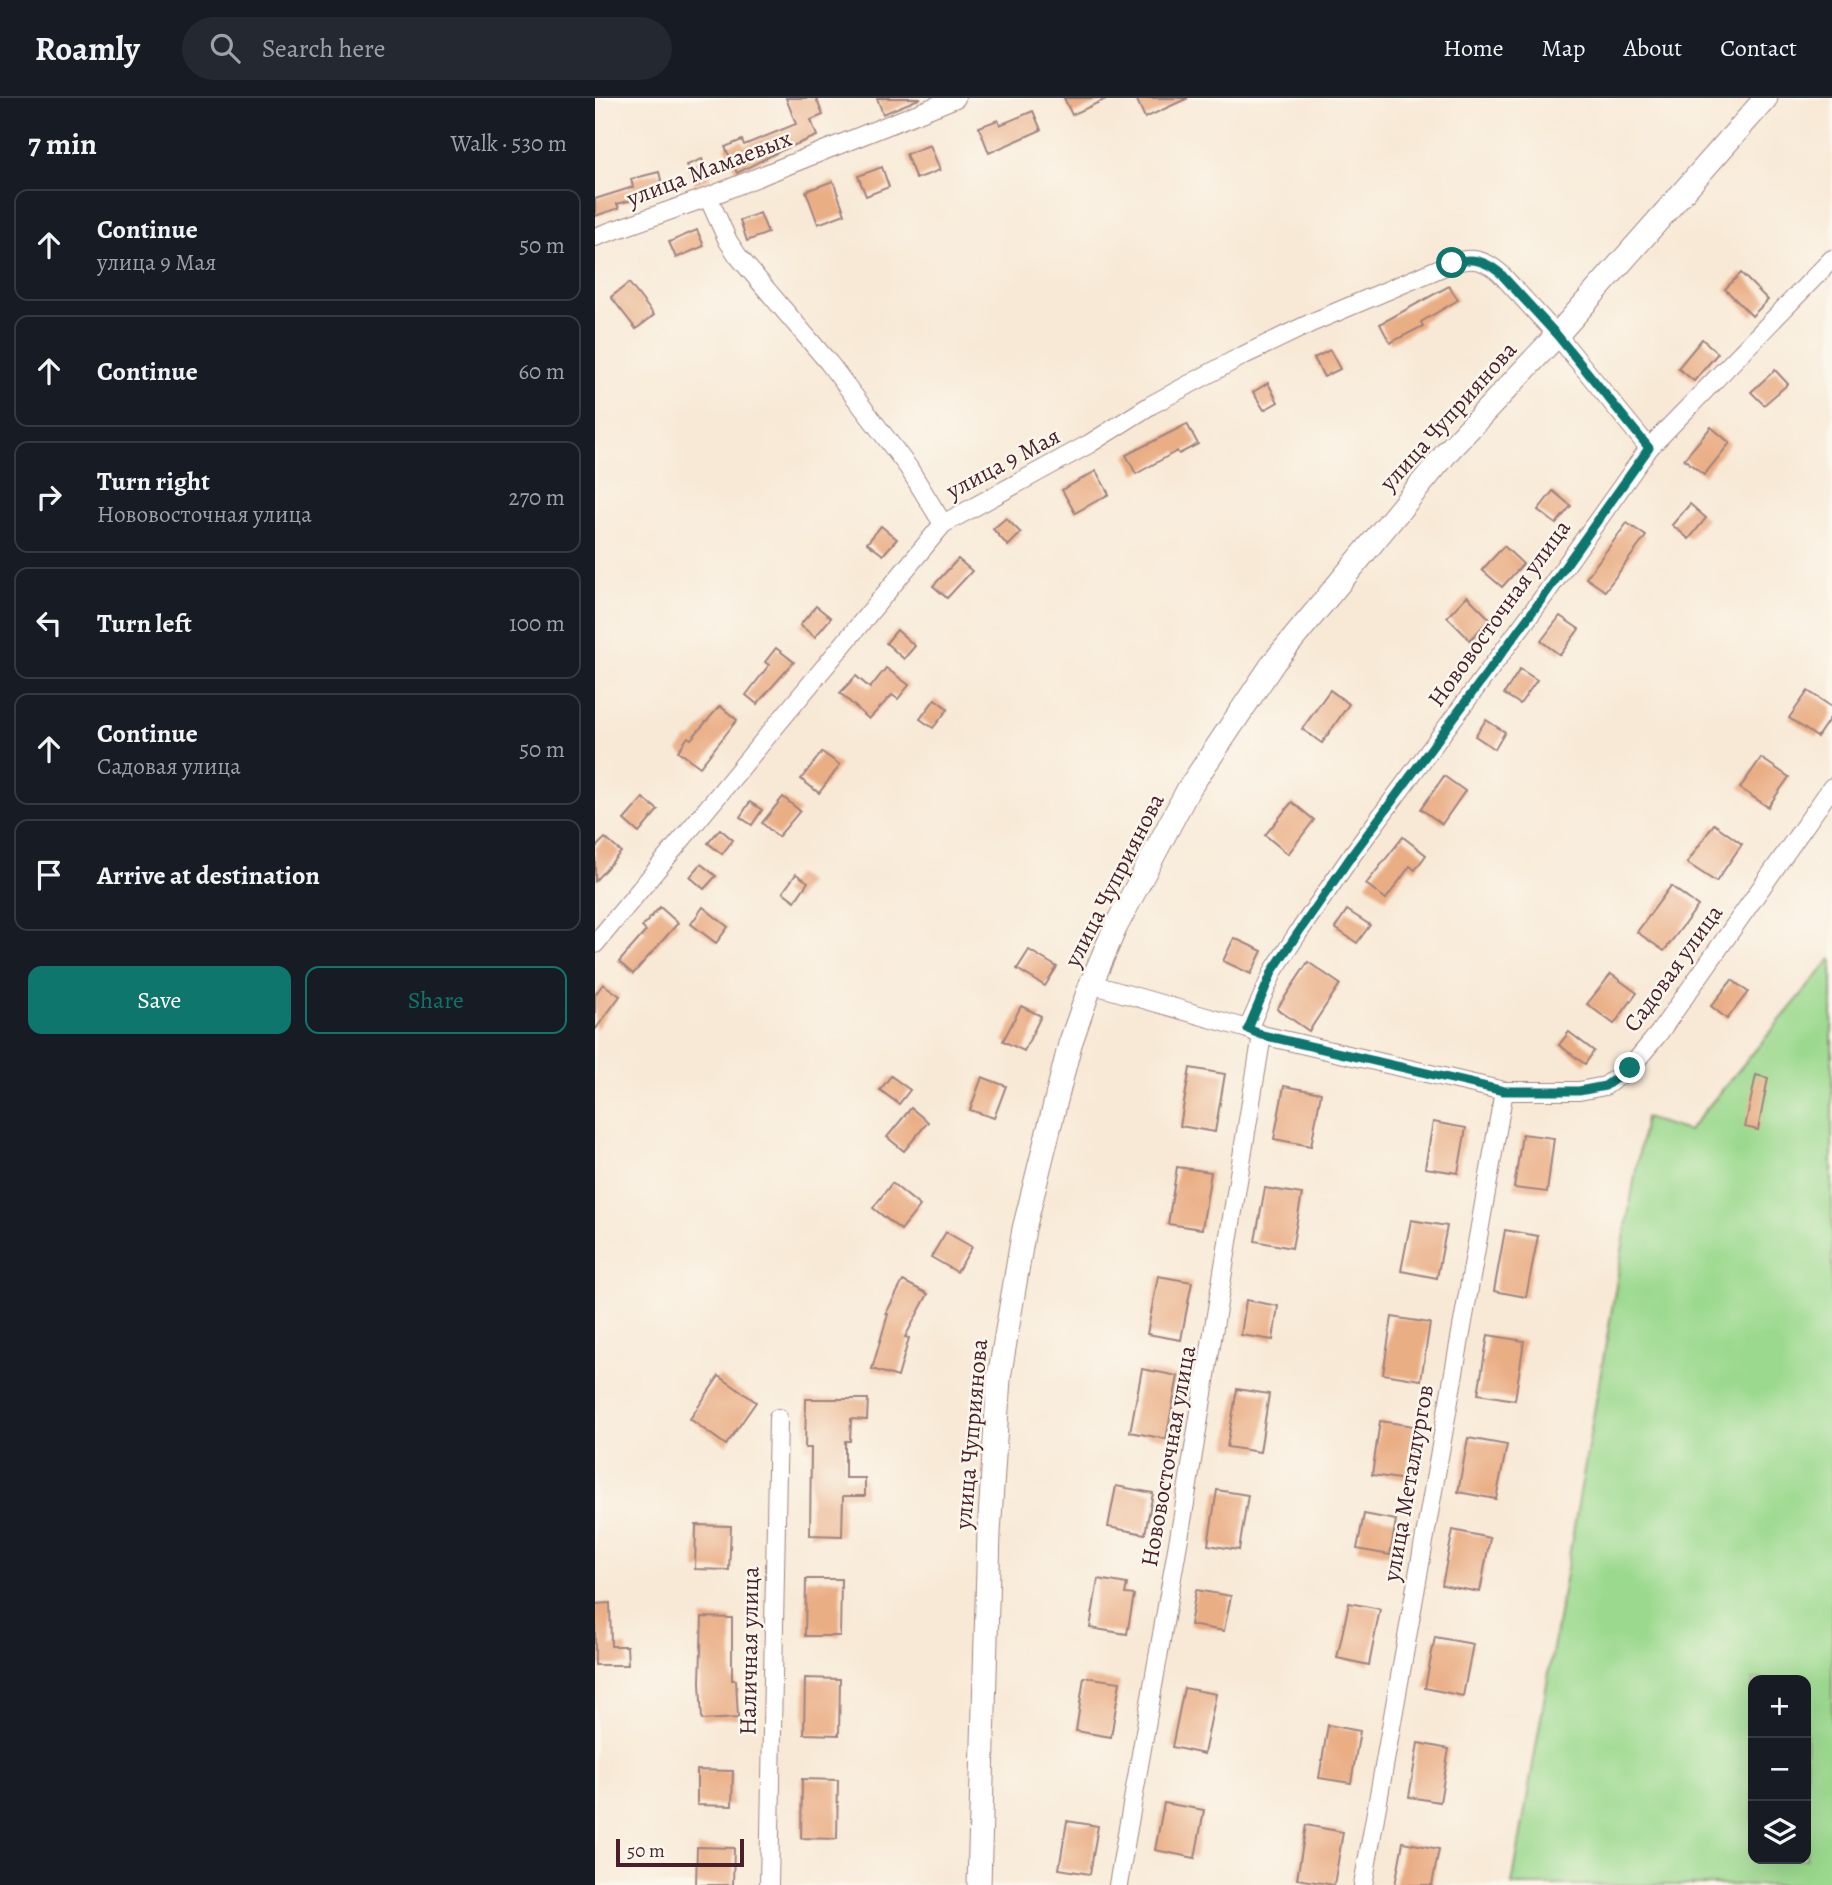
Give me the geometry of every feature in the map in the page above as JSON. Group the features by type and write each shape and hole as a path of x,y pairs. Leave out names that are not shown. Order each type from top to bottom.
{"street":[{"name":"улица Мамаевых","path":"595,237 708,197 956,98"},
{"name":"улица Чуприянова","path":"979,1885 989,1533 999,1378 1027,1216 1070,1044 1091,984 1115,928 1188,790 1275,662 1449,450 1557,335 1766,98"},
{"path":"708,197 728,241 738,256 829,363 900,456 943,523"},
{"name":"улица 9 Мая","path":"595,944 943,523 1078,451 1169,395 1313,322 1467,259 1478,259 1490,265 1557,335 1649,448"},
{"name":"Нововосточная улица","path":"1118,1885 1183,1515 1255,1032 1273,970 1649,448 1832,259"},
{"name":"Садовая улица","path":"1091,984 1255,1032 1504,1091 1579,1091 1605,1086 1630,1068 1659,1033 1832,787"},
{"name":"улица Металлургов","path":"1363,1885 1504,1091"},
{"name":"Наличная улица","path":"769,1885 778,1418"}],"green space":[{"path":"1832,958 1832,1885 1512,1885 1645,1118 1688,1131"}],"building":[{"path":"786,98 816,98 823,115 811,120 817,136 737,173 725,147 742,140 744,145 796,124"},
{"path":"877,98 921,98 883,114"},
{"path":"1064,98 1108,98 1072,115"},
{"path":"1136,98 1188,98 1145,118"},
{"path":"1033,111 1041,130 989,153 979,127 998,120 1000,125"},
{"path":"930,145 940,170 916,179 906,154"},
{"path":"702,159 710,178 695,184 687,165"},
{"path":"882,167 889,187 866,196 858,176"},
{"path":"659,172 664,192 617,204 619,208 595,216 595,199 633,187 631,179"},
{"path":"833,181 845,214 818,224 806,191"},
{"path":"760,213 768,233 747,241 740,220"},
{"path":"697,230 704,246 676,258 669,242"},
{"path":"1741,273 1768,300 1752,316 1725,289"},
{"path":"629,283 654,315 636,329 611,297"},
{"path":"1449,286 1458,300 1421,322 1423,326 1390,343 1380,324"},
{"path":"1702,339 1718,353 1694,381 1678,368"},
{"path":"1330,350 1340,369 1324,377 1314,358"},
{"path":"1775,370 1788,384 1764,405 1751,392"},
{"path":"1268,383 1278,402 1264,410 1253,392"},
{"path":"1187,424 1198,444 1179,454 1177,451 1136,474 1126,455"},
{"path":"1711,427 1730,443 1704,475 1684,459"},
{"path":"1096,471 1109,494 1075,513 1062,490"},
{"path":"1553,491 1571,506 1556,524 1538,510"},
{"path":"1690,504 1706,518 1689,539 1672,525"},
{"path":"1006,518 1021,533 1008,546 993,529"},
{"path":"1627,523 1646,536 1605,591 1586,578"},
{"path":"881,526 897,539 883,555 867,543"},
{"path":"1504,546 1523,564 1502,587 1482,570"},
{"path":"958,559 972,571 947,598 933,586"},
{"path":"1467,596 1490,619 1470,640 1447,617"},
{"path":"816,606 831,618 815,637 800,625"},
{"path":"1560,616 1579,629 1560,655 1541,641"},
{"path":"897,630 915,646 904,659 886,643"},
{"path":"776,648 794,662 757,704 746,695 769,665 765,662"},
{"path":"886,668 909,685 898,699 892,695 869,719 840,693 856,676 870,688"},
{"path":"1520,669 1537,680 1520,704 1504,694"},
{"path":"1330,690 1349,704 1322,743 1302,729"},
{"path":"1808,691 1832,707 1832,715 1817,737 1789,718"},
{"path":"935,699 948,709 933,728 920,719"},
{"path":"720,706 737,720 700,767 678,751 688,737 691,739"},
{"path":"1486,720 1505,732 1495,749 1475,736"},
{"path":"822,752 840,765 819,793 801,779"},
{"path":"1761,758 1789,777 1768,807 1740,788"},
{"path":"1444,776 1465,791 1442,824 1421,809"},
{"path":"783,797 800,811 778,837 762,823"},
{"path":"643,798 658,810 639,833 624,820"},
{"path":"750,802 762,810 752,825 740,817"},
{"path":"1292,802 1314,820 1288,854 1265,835"},
{"path":"1714,824 1742,844 1716,882 1687,863"},
{"path":"720,829 733,840 722,854 708,843"},
{"path":"1403,837 1426,855 1415,870 1410,866 1386,899 1366,884"},
{"path":"605,838 621,852 595,881 595,848"},
{"path":"701,864 716,876 704,889 690,877"},
{"path":"796,874 808,882 795,901 783,892"},
{"path":"1671,886 1698,906 1664,951 1637,932"},
{"path":"660,907 678,923 633,974 619,962 646,931 642,927"},
{"path":"703,907 728,927 716,943 691,924"},
{"path":"1347,910 1370,925 1357,943 1335,928"},
{"path":"1234,938 1262,951 1251,974 1223,961"},
{"path":"1029,950 1057,967 1045,986 1017,969"},
{"path":"1308,962 1340,984 1309,1031 1277,1009"},
{"path":"1611,974 1637,993 1614,1024 1587,1004"},
{"path":"1732,980 1748,992 1727,1019 1711,1006"},
{"path":"603,984 620,996 595,1030 595,995"},
{"path":"1021,1006 1041,1016 1024,1051 1003,1041"},
{"path":"1569,1032 1594,1051 1585,1064 1559,1045"},
{"path":"1190,1068 1225,1074 1215,1132 1180,1126"},
{"path":"1756,1075 1768,1078 1758,1130 1745,1127"},
{"path":"891,1076 910,1090 899,1104 880,1090"},
{"path":"982,1077 1006,1086 994,1118 970,1110"},
{"path":"1284,1086 1321,1093 1311,1146 1274,1139"},
{"path":"911,1108 928,1122 904,1151 887,1137"},
{"path":"1433,1122 1466,1128 1458,1173 1425,1168"},
{"path":"1522,1134 1554,1138 1547,1192 1514,1188"},
{"path":"1177,1167 1211,1172 1202,1229 1168,1224"},
{"path":"892,1183 920,1206 901,1230 873,1208"},
{"path":"1265,1188 1302,1194 1292,1248 1255,1241"},
{"path":"1411,1220 1447,1226 1437,1278 1401,1271"},
{"path":"1505,1230 1538,1236 1526,1297 1494,1291"},
{"path":"946,1232 972,1247 957,1272 931,1257"},
{"path":"1158,1276 1192,1282 1181,1340 1147,1334"},
{"path":"903,1281 928,1294 905,1337 909,1338 898,1377 872,1369 888,1314 886,1313"},
{"path":"1246,1300 1278,1306 1273,1340 1241,1335"},
{"path":"1392,1317 1430,1323 1421,1380 1383,1374"},
{"path":"1488,1335 1524,1341 1515,1400 1478,1394"},
{"path":"1142,1369 1178,1376 1166,1439 1130,1432"},
{"path":"719,1376 756,1402 726,1445 690,1419"},
{"path":"1237,1389 1269,1394 1260,1452 1227,1447"},
{"path":"806,1399 868,1399 867,1420 851,1419 850,1441 845,1441 845,1478 865,1478 865,1496 843,1496 842,1536 810,1535 811,1448 805,1448"},
{"path":"1380,1421 1414,1426 1406,1480 1372,1475"},
{"path":"1468,1438 1507,1445 1496,1499 1458,1492"},
{"path":"1116,1486 1153,1493 1145,1534 1108,1527"},
{"path":"1217,1490 1248,1495 1239,1550 1208,1545"},
{"path":"1364,1514 1396,1520 1390,1555 1357,1549"},
{"path":"696,1525 731,1526 729,1570 695,1569"},
{"path":"1453,1530 1490,1538 1480,1592 1442,1585"},
{"path":"806,1579 841,1579 840,1636 805,1636"},
{"path":"1098,1579 1127,1584 1125,1594 1134,1595 1127,1634 1090,1628"},
{"path":"1196,1590 1231,1596 1224,1631 1190,1625"},
{"path":"610,1603 611,1646 627,1646 628,1665 595,1665 595,1604"},
{"path":"1349,1603 1380,1609 1369,1665 1337,1658"},
{"path":"702,1617 732,1618 732,1680 736,1680 738,1718 702,1720"},
{"path":"1435,1637 1473,1644 1463,1696 1425,1688"},
{"path":"1084,1677 1120,1682 1111,1737 1076,1731"},
{"path":"805,1678 840,1679 839,1735 804,1734"},
{"path":"1184,1688 1216,1694 1204,1754 1172,1747"},
{"path":"1328,1725 1360,1731 1351,1783 1319,1778"},
{"path":"1418,1743 1449,1749 1440,1802 1409,1797"},
{"path":"697,1770 733,1771 732,1806 697,1805"},
{"path":"802,1779 838,1780 837,1839 801,1838"},
{"path":"1164,1803 1204,1810 1195,1858 1155,1850"},
{"path":"1067,1821 1098,1826 1090,1874 1059,1869"},
{"path":"1306,1825 1343,1832 1334,1885 1297,1879"},
{"path":"1403,1842 1439,1849 1432,1885 1395,1885"},
{"path":"697,1847 734,1848 733,1885 696,1885"}],"route":[{"path":"1452,263 1478,259 1500,273 1557,335 1649,448 1298,933 1273,970 1248,1029 1262,1035 1504,1091 1579,1091 1605,1086 1630,1068"}]}
